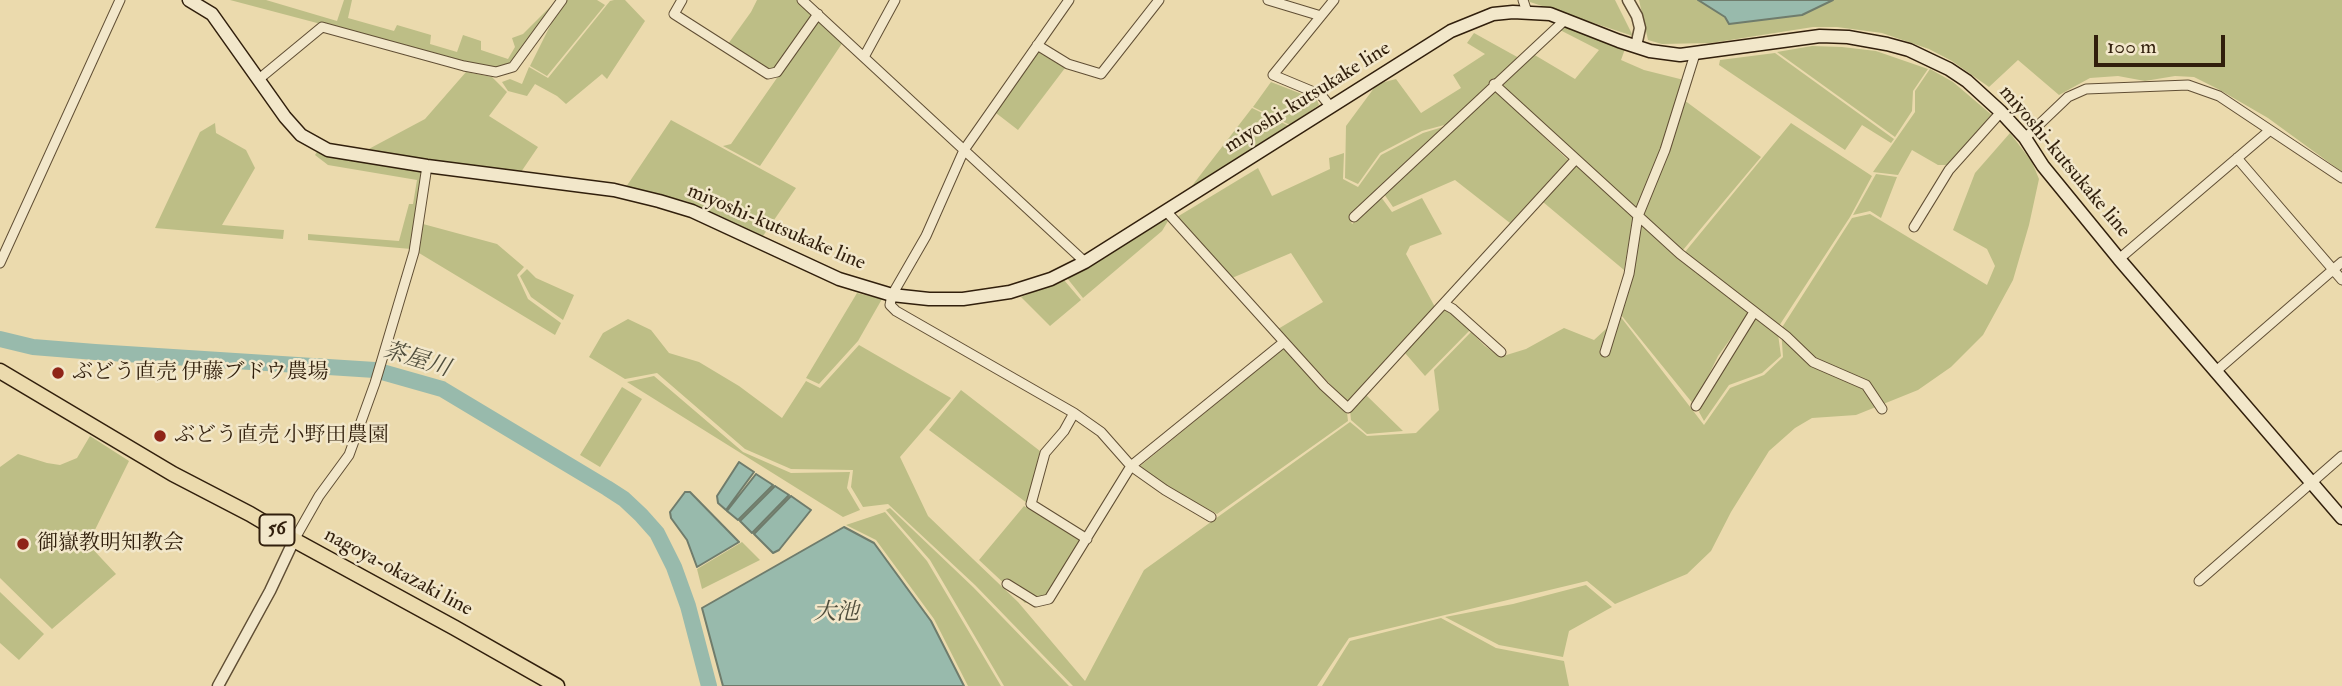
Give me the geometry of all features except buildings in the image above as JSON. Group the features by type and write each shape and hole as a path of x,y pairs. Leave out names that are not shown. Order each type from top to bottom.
{"main road":[{"name":"miyoshi-kutsukake line","path":"190,0 212,14 300,135 328,150 427,166 614,190 659,201 692,211 839,279 892,295 929,299 963,299 1010,292 1051,279 1085,262 1461,26 1493,14 1525,6 1664,54 1695,54 1820,36 1871,40 1909,50 1949,69 2001,111 2119,258 2342,518"},
{"name":"nagoya-okazaki line","path":"0,371 162,467 557,686"}],"street":[{"path":"0,263 120,0"},
{"path":"259,79 321,27 464,66 496,72 513,67 562,0"},
{"path":"682,0 674,15 768,74 777,72 818,14"},
{"path":"802,0 1085,262"},
{"path":"864,57 895,0"},
{"path":"1069,0 964,150 926,236 892,295 890,305 896,311 1074,413 1101,432 1131,466 1211,517"},
{"path":"1037,45 1068,64 1101,74 1159,0"},
{"path":"1268,0 1321,16"},
{"path":"1330,106 1321,94 1273,75 1334,0"},
{"path":"1628,0 1640,28 1636,46"},
{"path":"1354,217 1566,19"},
{"path":"1605,352 1629,274 1638,216 1665,150 1695,54"},
{"path":"1494,84 1698,269 1796,345 1813,362 1866,384 1882,409"},
{"path":"2025,138 2068,97 2086,89 2188,85 2219,96 2342,178"},
{"path":"1914,226 1949,170 2001,111"},
{"path":"2119,258 2269,131"},
{"path":"2237,158 2342,280"},
{"path":"1166,211 1284,342 1348,408 1575,160"},
{"path":"218,686 270,591 294,540 319,496 349,455 375,383 414,252 427,166"},
{"path":"2215,372 2342,262"},
{"path":"1444,304 1501,352"},
{"path":"1696,406 1754,312"},
{"path":"1007,584 1036,602 1049,600 1131,466 1284,342"},
{"path":"1074,413 1064,431 1045,453 1031,504 1087,539"},
{"path":"2199,582 2342,456"}],"green space":[{"path":"230,0 266,0 337,21 344,0 352,0 348,18 394,31 397,25 431,35 430,44 457,52 463,35 481,41 481,50 508,59 515,47 512,38 523,34 555,5 511,65 495,70"},
{"path":"566,0 597,0 605,5 547,76 530,66"},
{"path":"625,0 645,21 607,79 602,74 566,104 535,84 527,96 508,91 502,82 510,79 522,84 529,67 548,78 610,1"},
{"path":"757,0 798,0 814,15 775,69 769,70 728,44"},
{"path":"1529,0 1615,0 1633,36 1530,2"},
{"path":"1639,0 2342,0 2342,172 2268,118 2194,77 2175,76 2145,81 2118,76 2090,78 2059,95 2018,60 1989,87 1952,61 1929,49 1882,33 1837,27 1813,27 1711,43 1662,44 1648,40"},
{"path":"818,19 843,42 760,166 723,146 731,144"},
{"path":"1566,24 1625,49 1621,60 1644,70 1684,80 1662,148 1637,208 1499,85 1533,54 1575,79 1599,50 1560,30"},
{"path":"1474,33 1519,58 1448,124 1422,131 1380,153 1358,184 1345,178 1346,126 1377,84 1396,79 1421,113 1461,88 1453,75 1485,54 1467,43"},
{"path":"1812,46 1876,51 1928,69 1913,91 1912,111 1895,137 1777,52"},
{"path":"1038,52 1065,68 1018,130 996,113"},
{"path":"1775,53 1894,139 1891,143 1862,125 1845,150 1719,65 1720,60"},
{"path":"1930,69 1953,82 1993,116 1948,165 1938,165 1912,150 1898,175 1873,172 1915,112 1915,91"},
{"path":"466,72 492,77 507,92 489,116 538,147 521,172 365,151 425,119"},
{"path":"1271,82 1317,100 1319,105 1290,125 1253,107"},
{"path":"1495,90 1568,160 1510,223 1455,180 1393,207 1384,194"},
{"path":"1684,100 1761,157 1683,250 1641,215"},
{"path":"1252,108 1289,126 1188,191"},
{"path":"671,120 796,188 763,236 686,201 626,187"},
{"path":"215,123 216,133 246,150 255,168 222,225 284,230 283,239 155,228 200,132"},
{"path":"1791,123 1872,176 1850,217 1779,326 1719,282 1685,252"},
{"path":"1446,126 1349,216 1352,224 1381,197 1392,212 1422,198 1442,234 1410,246 1406,254 1435,307 1348,403 1278,329 1323,302 1291,253 1232,278 1177,217 1258,168 1272,196 1330,169 1329,158 1344,153 1343,179 1358,187 1381,155 1423,133"},
{"path":"2010,133 2032,162 2039,179 2029,225 2013,280 1983,335 1951,367 1918,390 1856,415 1812,418 1795,428 1769,451 1731,512 1711,551 1687,574 1615,604 1587,581 1349,638 1317,686 1073,686 975,585 888,504 863,507 851,487 853,470 791,469 745,449 657,373 625,379 589,357 603,333 628,319 651,330 669,353 699,362 739,386 782,418 806,381 820,388 859,345 951,398 900,457 928,516 1018,602 1085,681 1144,570 1350,422 1367,436 1416,433 1439,410 1434,370 1471,332 1500,357 1526,349 1564,328 1594,340 1620,316 1704,425 1730,388 1764,375 1783,357 1781,329 1852,218 1870,214 1987,285 1995,266 1987,249 1953,230 1975,173"},
{"path":"318,150 423,170 411,249 308,240 308,234 399,241 409,204 413,204 417,180 328,165 315,155"},
{"path":"1576,165 1633,217 1624,270 1543,202"},
{"path":"1876,174 1897,177 1881,218 1870,211 1853,215"},
{"path":"1165,218 1168,221 1162,231 1083,298 1067,278"},
{"path":"1640,221 1713,286 1750,312 1718,356 1694,405 1617,310"},
{"path":"423,224 497,244 524,267 517,275 528,299 561,323 555,335 419,253"},
{"path":"527,269 536,278 574,295 563,320 531,297 520,276"},
{"path":"1064,280 1081,300 1050,326 1021,297"},
{"path":"857,293 882,299 858,341 819,384 806,378"},
{"path":"1445,308 1470,330 1425,376 1405,353"},
{"path":"1755,317 1778,334 1781,356 1762,373 1729,385 1704,421 1699,412 1719,372"},
{"path":"1284,348 1322,390 1347,412 1348,421 1217,514 1168,487 1139,467"},
{"path":"654,376 743,452 791,473 850,472 847,488 860,510 843,517 627,382"},
{"path":"622,387 642,399 600,467 580,455"},
{"path":"961,390 1040,451 1027,503 929,430"},
{"path":"1365,394 1403,431 1367,434 1351,420 1350,411"},
{"path":"90,436 129,461 88,544 116,574 52,629 0,578 0,467 18,454 60,465 77,458"},
{"path":"1024,506 1082,540 1046,597 1025,603 979,560"},
{"path":"890,508 973,587 1069,686 1004,686 930,560 886,510"},
{"path":"885,512 927,561 1001,686 968,686 934,619 876,540 846,525"},
{"path":"742,542 760,560 702,589 697,569"},
{"path":"1586,585 1612,607 1569,631 1563,657 1499,645 1445,617 1513,604"},
{"path":"0,592 44,634 19,660 0,643"},
{"path":"1441,618 1496,648 1564,661 1569,686 1322,686 1350,641"}],"water":[{"path":"1698,0 1833,0 1802,15 1729,24 1725,17"},
{"path":"739,462 754,472 726,510 718,503 717,496"},
{"path":"756,474 773,485 738,520 727,511"},
{"path":"775,486 789,495 752,533 740,521"},
{"path":"685,492 690,492 739,542 697,567 687,540 671,518 670,512"},
{"path":"791,496 811,510 779,550 773,553 754,534"},
{"name":"大池","path":"844,527 874,543 931,621 964,686 723,686 702,608"}],"waterway":[{"name":"茶屋川","path":"0,339 33,347 375,370 442,389 607,488 641,515 657,533 674,567 688,606 709,686"}],"place":[{"name":"ぶどう直売 伊藤ブドウ農場","path":"58,373"},
{"name":"ぶどう直売 小野田農園","path":"160,436"},
{"name":"御嶽教明知教会","path":"23,544"}]}
